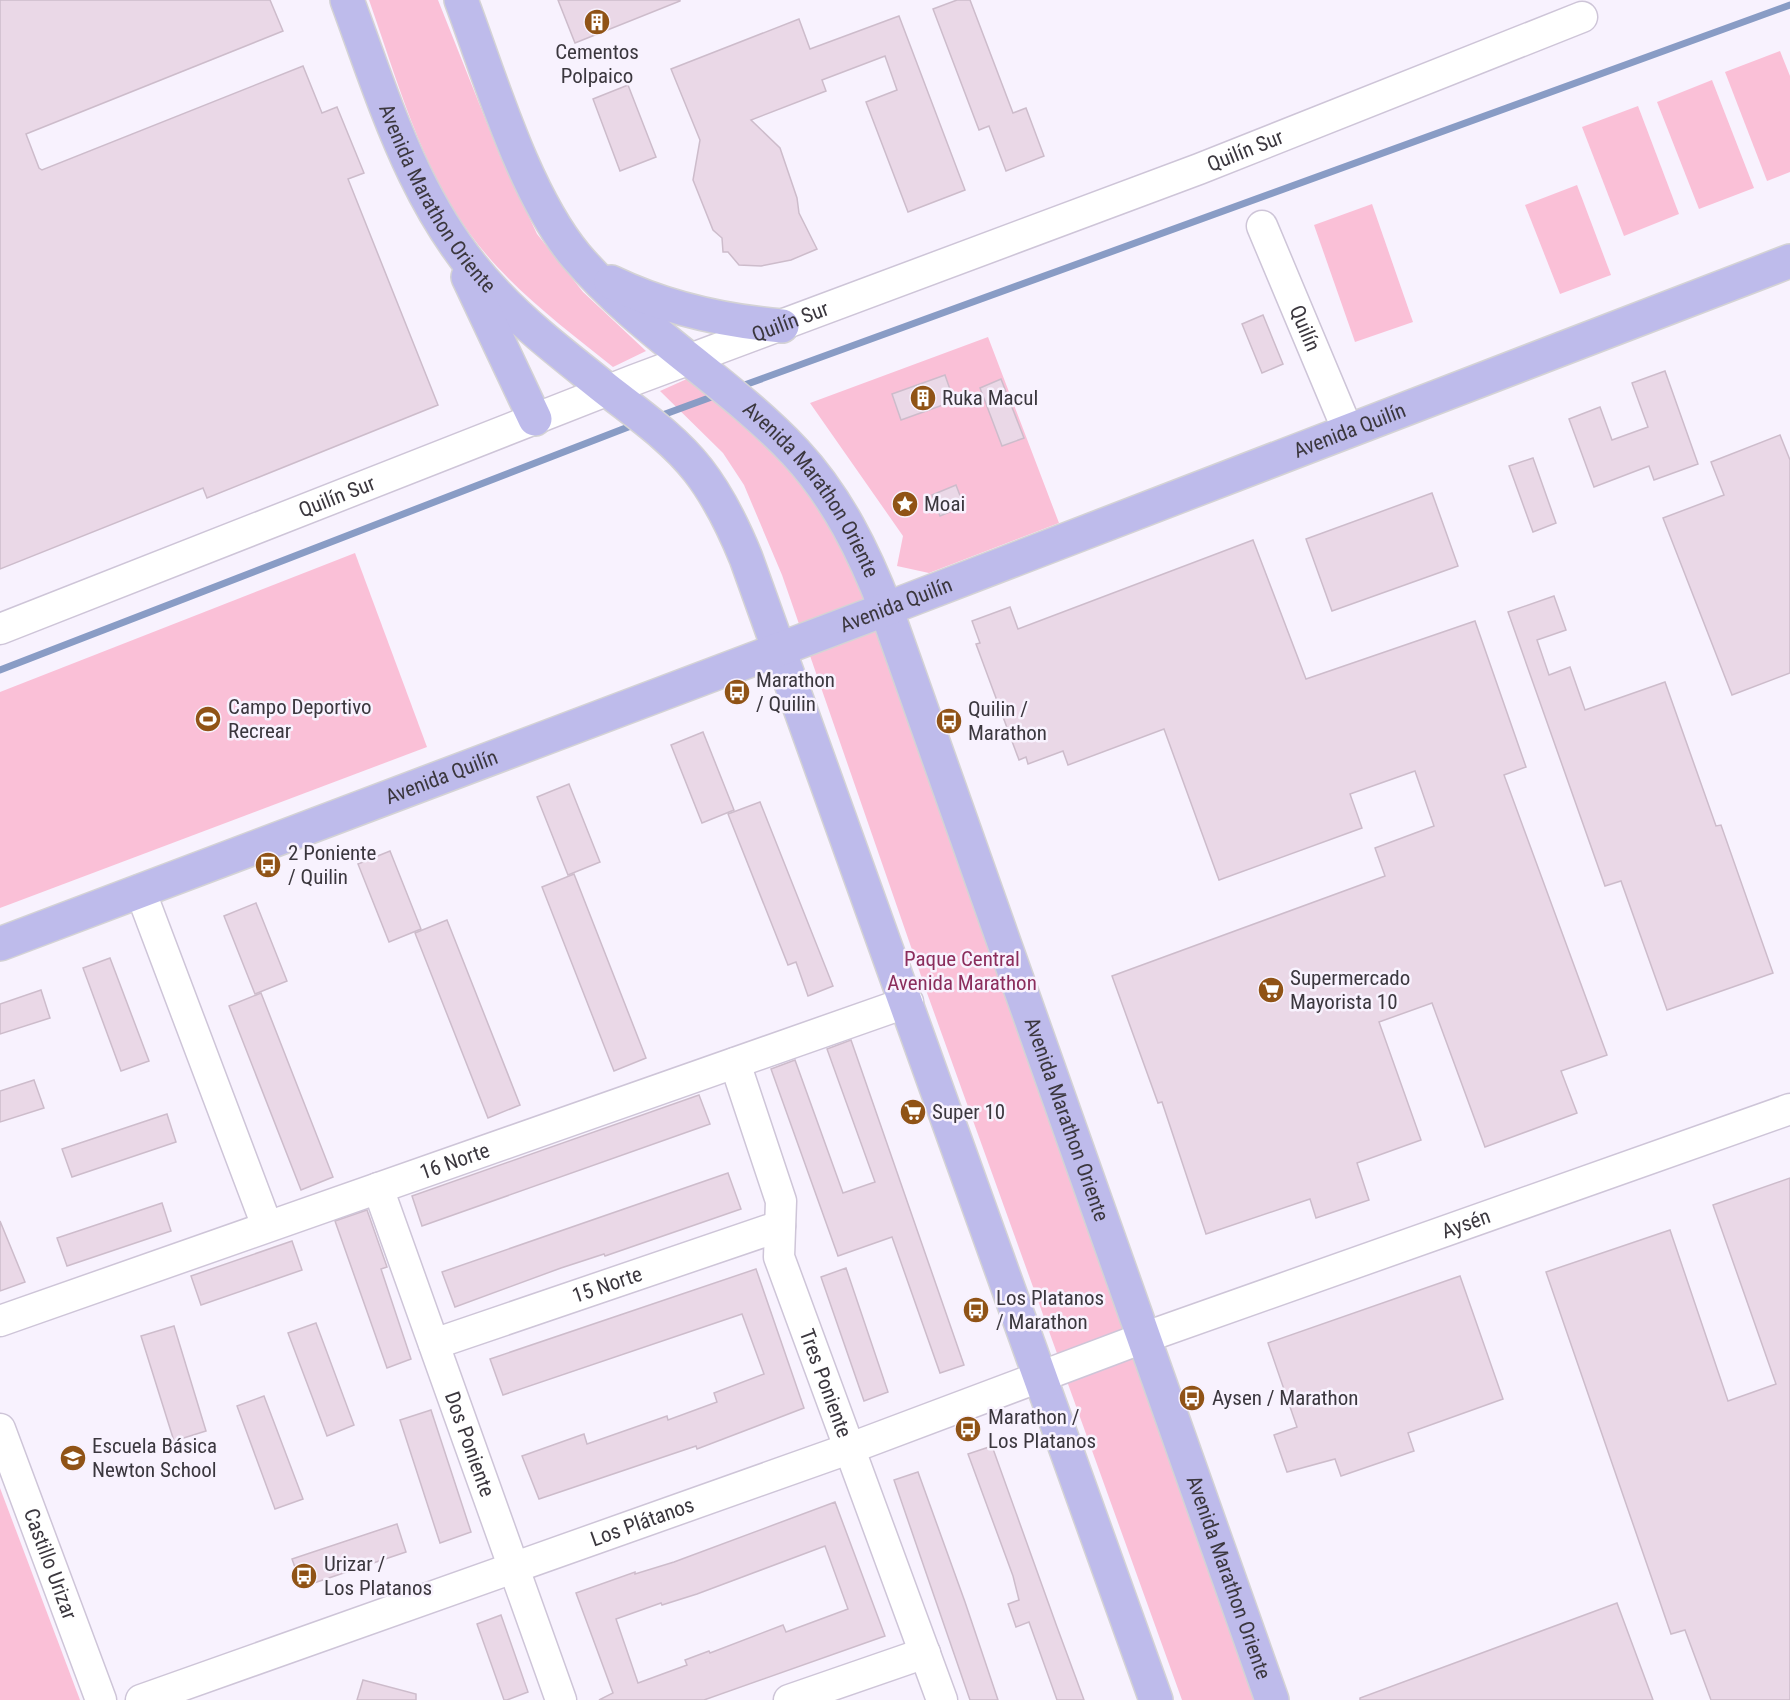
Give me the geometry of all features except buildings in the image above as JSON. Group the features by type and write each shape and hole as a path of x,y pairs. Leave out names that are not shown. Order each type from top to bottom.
{"main road":[{"name":"Avenida Marathon Oriente","path":"347,0 405,152 429,203 452,241 496,294 669,439 697,468 727,513 779,648 908,1002 1156,1700"},
{"name":"Avenida Marathon Oriente","path":"461,0 531,180 560,233 590,271 796,453 838,508 866,561 886,609 1272,1700"},
{"path":"452,241 535,419"},
{"name":"Avenida Quilín","path":"0,944 886,609 1790,261"},
{"path":"590,271 626,289 682,309 728,319 782,326"}],"street":[{"name":"Quilín Sur","path":"0,629 535,419 620,399 698,368 782,326 1208,165 1582,17"},
{"name":"Quilín","path":"1262,226 1348,431"},
{"path":"140,890 267,1226"},
{"name":"16 Norte","path":"0,1321 908,1002"},
{"name":"Tres Poniente","path":"735,1063 781,1201 779,1257 942,1700"},
{"name":"Aysén","path":"1143,1338 1790,1109"},
{"name":"Dos Poniente","path":"378,1188 561,1700"},
{"name":"15 Norte","path":"434,1344 780,1226"},
{"name":"Los Plátanos","path":"141,1700 848,1449 1143,1338"},
{"name":"Castillo Urizar","path":"0,1429 101,1700"},
{"path":"789,1700 925,1653"}],"green space":[{"path":"369,0 438,0 500,156 537,234 583,292 646,351 613,367 519,289 470,234 452,207 423,150"},
{"path":"1780,51 1790,76 1790,172 1767,181 1725,72"},
{"path":"1712,80 1754,188 1699,209 1657,102"},
{"path":"1638,106 1679,214 1624,236 1582,127"},
{"path":"1577,185 1611,275 1560,294 1525,205"},
{"path":"1372,204 1413,322 1355,342 1314,225"},
{"path":"988,337 1059,523 929,573 897,566 903,536 810,403"},
{"name":"Paque Central Avenida Marathon","path":"689,378 761,433 842,533 1261,1700 1182,1700 927,993 782,575 744,485 723,453 660,391"},
{"name":"Campo Deportivo Recrear","path":"355,553 427,747 0,908 0,692"},
{"path":"0,1488 80,1700 0,1700"}],"waterway":[{"path":"739,387 1790,5"},
{"path":"657,417 717,395"},
{"path":"0,670 636,424"}],"place":[{"name":"Cementos Polpaico","path":"597,22"},
{"name":"Ruka Macul","path":"923,398"},
{"name":"Moai","path":"905,504"},
{"name":"Marathon / Quilin","path":"737,692"},
{"name":"Campo Deportivo Recrear","path":"208,719"},
{"name":"Quilin / Marathon","path":"949,721"},
{"name":"2 Poniente / Quilin","path":"268,865"},
{"name":"Supermercado Mayorista 10","path":"1271,990"},
{"name":"Super 10","path":"913,1112"},
{"name":"Los Platanos / Marathon","path":"976,1310"},
{"name":"Aysen / Marathon","path":"1192,1398"},
{"name":"Marathon / Los Platanos","path":"968,1429"},
{"name":"Escuela Básica Newton School","path":"73,1458"},
{"name":"Urizar / Los Platanos","path":"304,1576"}]}
